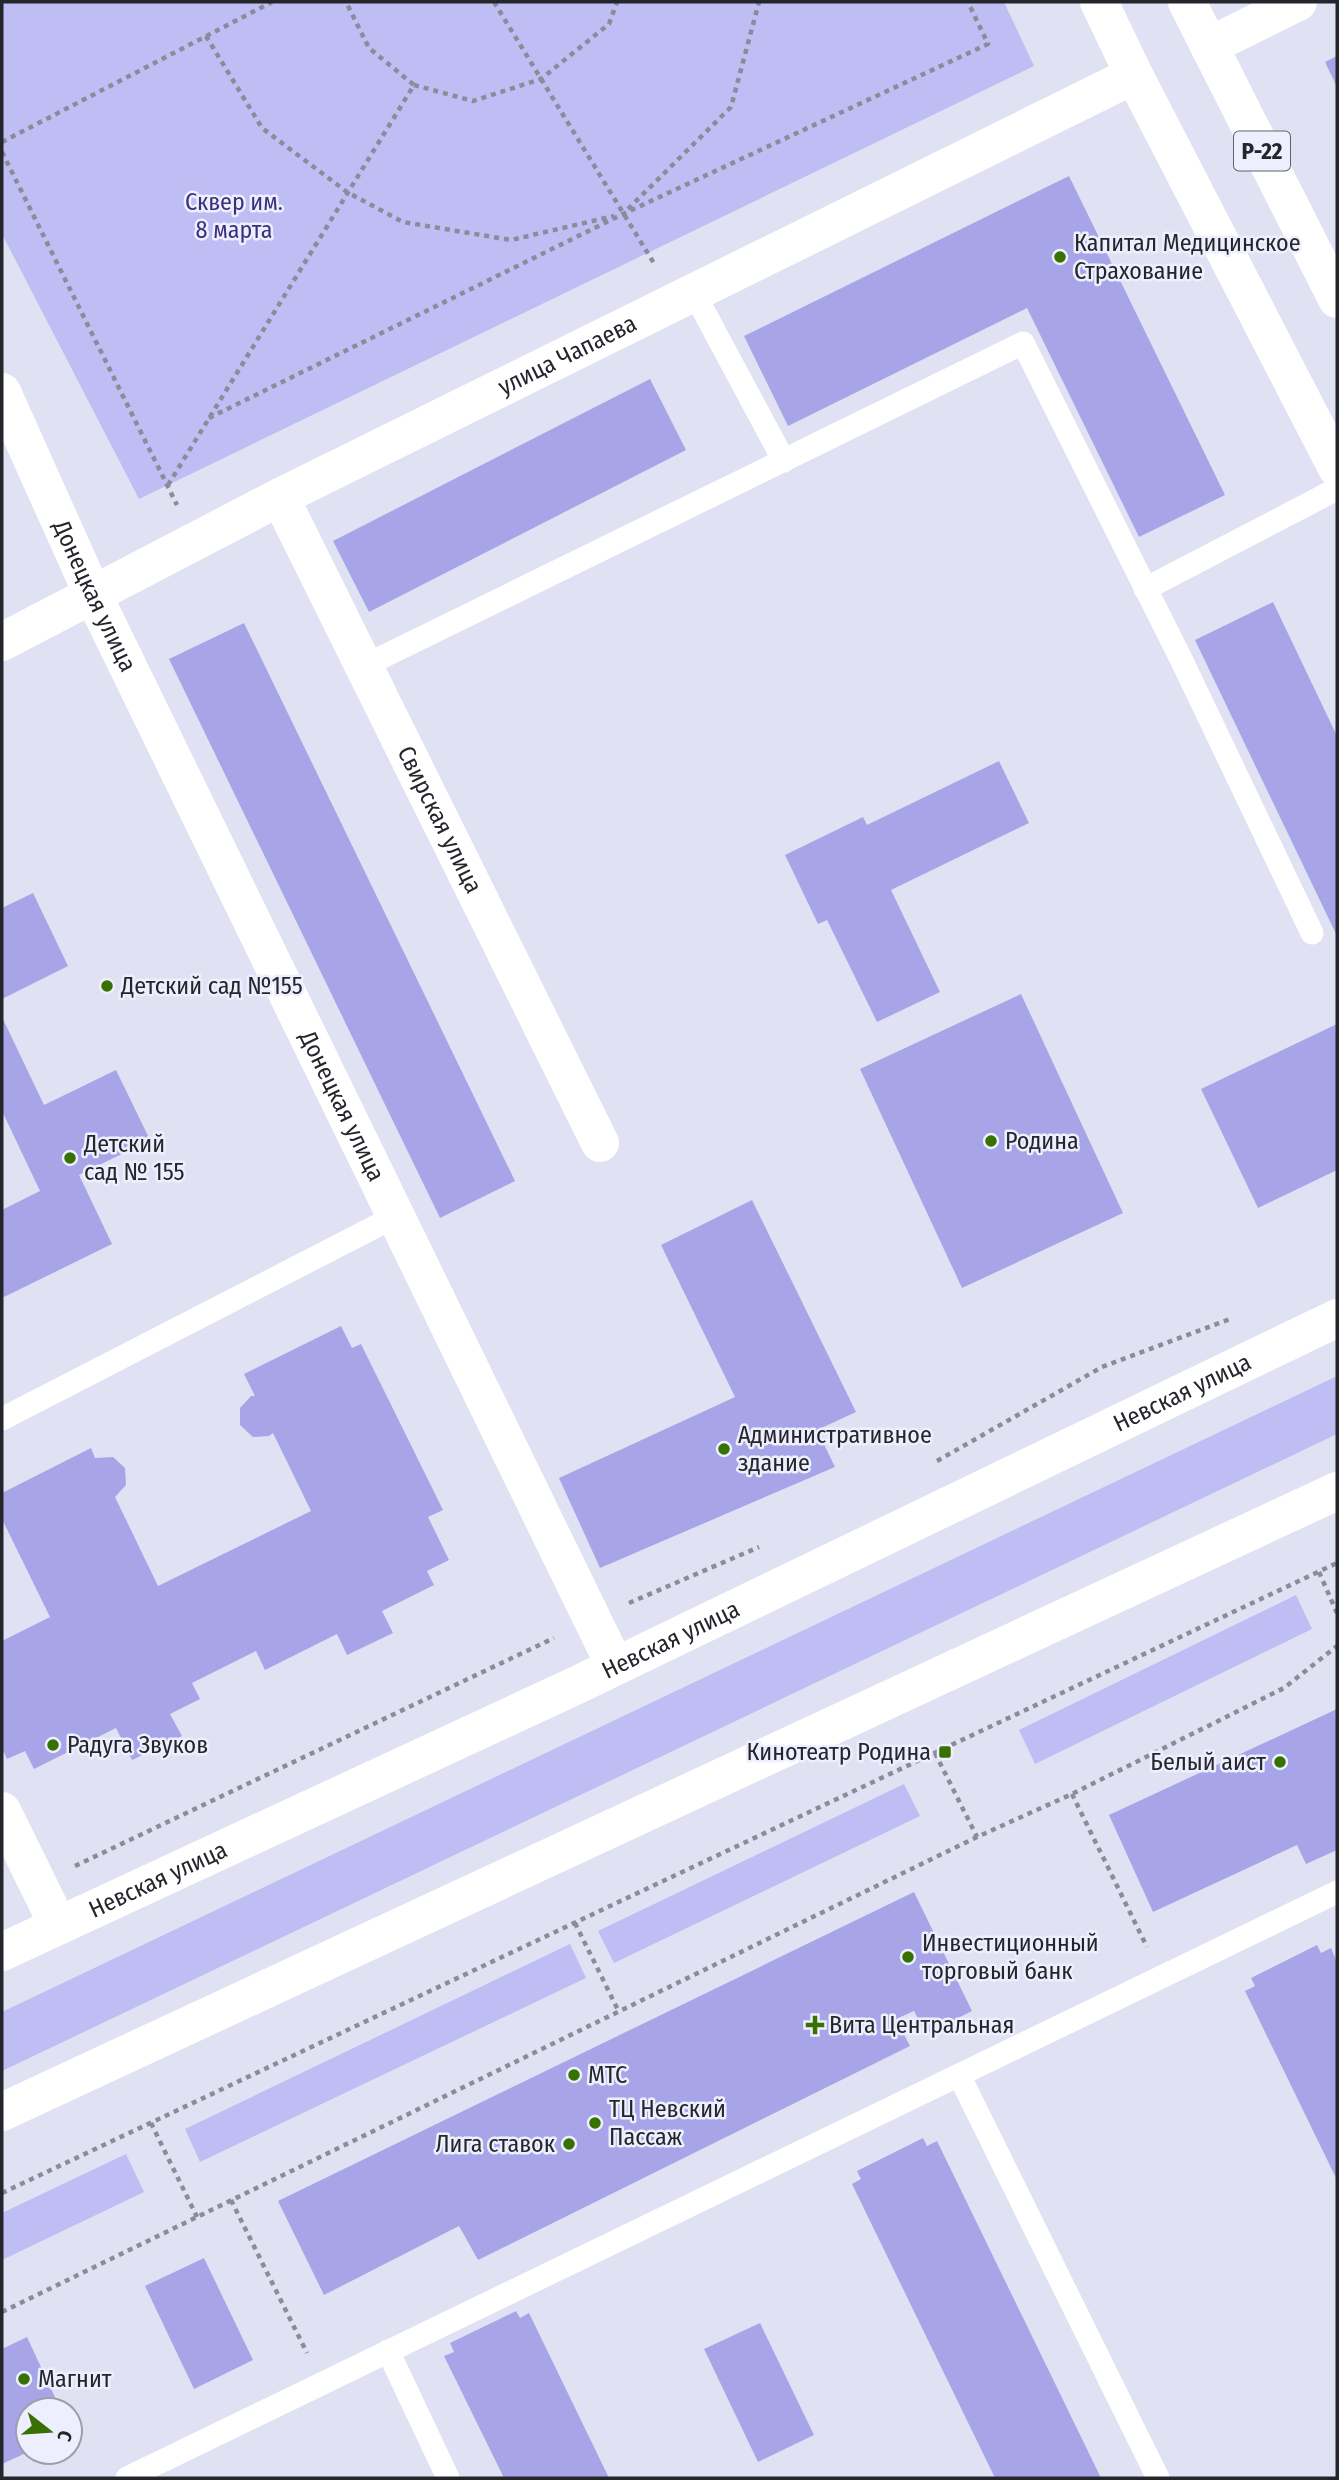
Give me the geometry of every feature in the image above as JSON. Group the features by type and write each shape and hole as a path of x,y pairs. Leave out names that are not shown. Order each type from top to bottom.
{"main road":[{"path":"1099,2 1337,468"},
{"name":"Р-22","path":"1187,2 1337,299"},
{"path":"1209,46 1298,2"},
{"name":"улица Чапаева","path":"2,642 280,497 1134,75"},
{"name":"Донецкая улица","path":"2,392 93,595 615,1665"},
{"name":"Свирская улица","path":"280,497 600,1143"},
{"name":"Невская улица","path":"2,1952 615,1665 1337,1318"},
{"path":"2,2112 1337,1491"},
{"path":"2,1811 58,1925"}],"lane":[{"path":"694,293 783,461"},
{"path":"363,666 1023,343 1312,933"},
{"path":"1145,589 1337,489"},
{"path":"2,1419 396,1216"},
{"path":"127,2478 166,2470 388,2351 1337,1892"},
{"path":"960,2075 1158,2478"},
{"path":"388,2351 448,2478"}],"path":[{"path":"2,142 272,2"},
{"path":"346,2 369,48 414,85 473,101 541,79 609,24 617,2"},
{"path":"494,2 647,253"},
{"path":"206,36 262,128 347,192 404,222 511,240 624,214 731,107 759,2"},
{"path":"209,418 624,214 988,44 968,2"},
{"path":"2,152 168,485 414,85"},
{"path":"933,1463 1102,1367 1243,1315"},
{"path":"37,1884 593,1619 771,1542"},
{"path":"2,2193 1337,1563"},
{"path":"1319,1572 1337,1613"},
{"path":"2,2312 977,1837 1072,1794 1284,1688 1337,1646"},
{"path":"935,1753 977,1837"},
{"path":"1072,1794 1162,1977"},
{"path":"575,1923 619,2012"},
{"path":"151,2123 197,2217"},
{"path":"230,2200 322,2384"}],"green space":[{"name":"Сквер им. 8 марта","path":"2,2 1004,2 1034,66 139,499 2,234"},
{"path":"1337,1376 1337,1434 2,2071 2,2012"},
{"path":"1296,1595 1312,1629 1035,1764 1019,1730"},
{"path":"904,1784 920,1816 614,1963 598,1931"},
{"path":"570,1944 586,1978 200,2162 185,2129"},
{"path":"126,2154 144,2192 2,2260 2,2213"}],"building":[{"path":"1337,56 1337,87 1325,62"},
{"path":"1069,176 1225,495 1139,537 1027,308 788,426 744,336"},
{"path":"650,379 686,450 369,612 333,541"},
{"path":"1273,602 1337,736 1337,936 1195,640"},
{"path":"244,623 515,1181 440,1218 169,659"},
{"path":"999,761 1029,823 891,890 940,992 877,1022 827,920 818,924 785,855 863,817 867,825"},
{"path":"33,893 68,966 2,999 2,908"},
{"name":"Родина","path":"1021,994 1123,1213 962,1288 860,1069"},
{"name":"Детский сад № 155","path":"2,1017 44,1105 116,1070 150,1140 79,1175 112,1244 4,1297 2,1210 40,1191 2,1111"},
{"path":"1337,1024 1337,1170 1258,1208 1201,1089"},
{"name":"Административное здание","path":"752,1200 856,1412 817,1430 835,1467 600,1568 559,1478 735,1397 661,1245"},
{"path":"341,1326 352,1348 361,1344 443,1510 428,1517 449,1560 427,1571 434,1585 382,1611 393,1633 347,1655 337,1634 265,1670 256,1651 192,1683 200,1699 170,1714 182,1736 132,1760 116,1728 34,1769 25,1751 7,1759 2,1748 2,1641 50,1617 2,1519 2,1493 91,1448 95,1458 113,1457 125,1468 126,1485 115,1497 158,1586 311,1511 273,1433 269,1436 253,1437 240,1425 240,1408 251,1396 255,1396 244,1374"},
{"name":"Белый аист","path":"1337,1709 1337,1850 1306,1864 1297,1845 1153,1912 1109,1815"},
{"name":"ТЦ Невский Пассаж","path":"914,1892 972,2011 926,2034 914,2011 896,2019 910,2046 478,2260 459,2226 324,2295 278,2201"},
{"path":"1317,1945 1321,1953 1331,1948 1337,1962 1337,2180 1245,1991 1255,1986 1251,1978"},
{"path":"923,2138 927,2146 937,2141 1101,2478 995,2478 852,2184 861,2179 857,2171"},
{"path":"204,2258 253,2360 194,2389 145,2286"},
{"path":"516,2311 520,2318 529,2313 609,2478 504,2478 444,2356 454,2352 450,2343"},
{"path":"760,2323 814,2435 758,2462 704,2349"},
{"name":"Магнит","path":"27,2337 54,2396 14,2396 14,2458 2,2464 2,2349"}],"place":[{"name":"Капитал Медицинское Страхование","path":"1060,257"},
{"name":"Детский сад №155","path":"107,986"},
{"name":"Родина","path":"991,1141"},
{"name":"Детский сад № 155","path":"70,1158"},
{"name":"Административное здание","path":"724,1449"},
{"name":"Радуга Звуков","path":"53,1745"},
{"name":"Кинотеатр Родина","path":"945,1752"},
{"name":"Белый аист","path":"1280,1762"},
{"name":"Инвестиционный торговый банк","path":"908,1957"},
{"name":"Вита Центральная","path":"815,2025"},
{"name":"МТС","path":"574,2075"},
{"name":"ТЦ Невский Пассаж","path":"595,2123"},
{"name":"Лига ставок","path":"569,2144"},
{"name":"Магнит","path":"24,2379"}]}
